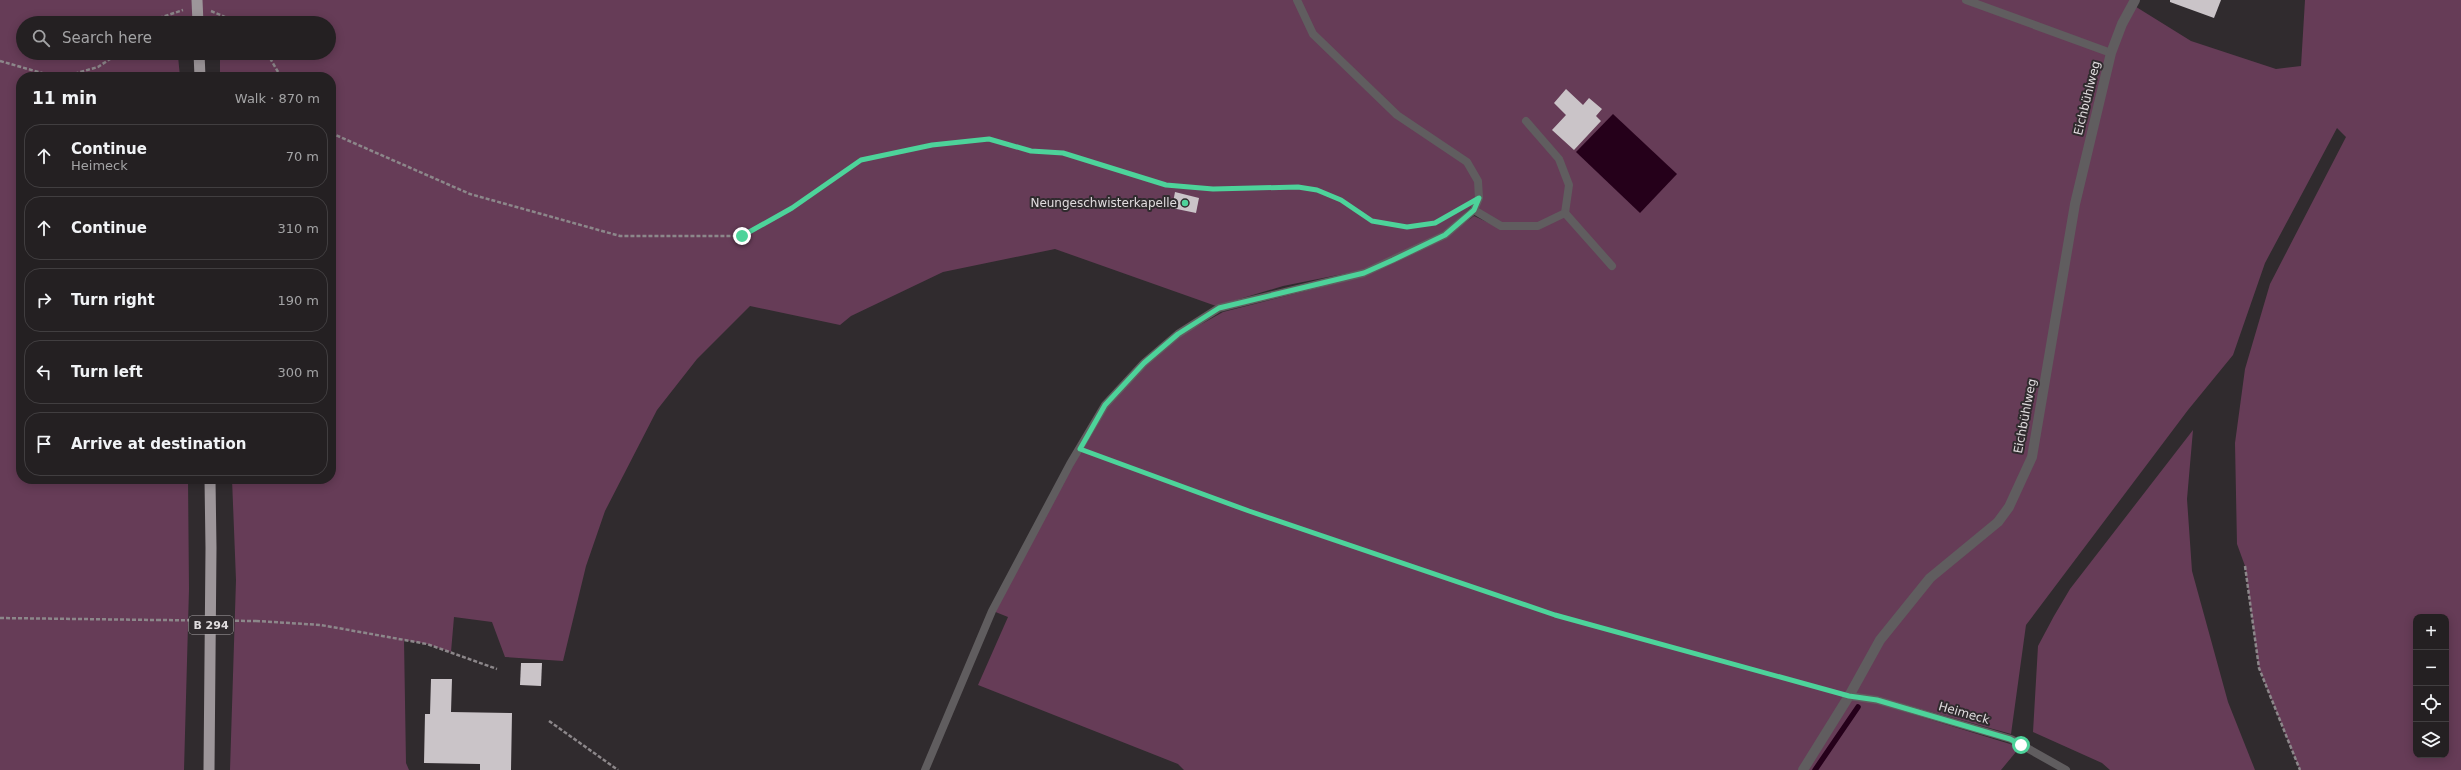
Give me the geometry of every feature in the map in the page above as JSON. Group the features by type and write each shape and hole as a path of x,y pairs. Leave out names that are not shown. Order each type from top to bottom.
{"highway":[{"path":"197,0 198,16"},
{"path":"199,60 200,72"},
{"name":"B 294","path":"209,770 211,556 210,484"}],"street":[{"name":"Eichbühlweg","path":"1803,770 1849,696 1880,640 1930,578 1998,522 2010,507 2032,457 2075,204 2111,53 2122,24 2135,0"}],"lane":[{"path":"925,770 992,611 1070,464 1105,405 1144,363 1178,334 1219,308 1364,273 1445,235 1474,210 1479,198 1478,181 1467,162 1397,115 1313,34 1297,0"},
{"path":"1966,0 2111,53"},
{"path":"1526,121 1558,159 1569,185 1565,213 1612,266"},
{"path":"1474,210 1501,226 1538,226 1565,213"},
{"name":"Heimeck","path":"1849,696 1877,700 2010,739 2066,770"}],"path":[{"path":"80,72 98,67 108,60"},
{"path":"271,60 278,72"},
{"path":"0,61 38,72"},
{"path":"336,135 470,194 620,236 742,236 792,208 861,160 932,145 989,139 1031,151 1063,153 1166,185 1213,189 1298,187 1317,190 1341,200 1372,221 1407,227 1435,223 1448,216"},
{"path":"1080,449 1249,511 1555,615 1849,696"},
{"path":"2246,566 2259,668 2300,770"},
{"path":"0,618 256,621 321,625 427,644 497,669"},
{"path":"550,721 618,770"}],"shaded area":[{"path":"0,0 1294,0 1311,36 1398,113 1315,33 1299,0 2135,0 2133,5 2191,41 2276,69 2301,66 2305,0 2461,0 2461,770 2300,770 2259,668 2245,566 2237,544 2235,443 2245,369 2270,284 2346,137 2337,128 2265,263 2233,355 2188,410 2026,625 2011,734 1878,697 1843,698 1876,703 2020,747 2001,770 1184,770 1178,764 978,685 1008,617 993,611 1072,464 1107,406 1147,364 1180,336 1223,312 1365,276 1446,237 1474,216 1500,228 1471,207 1443,233 1363,270 1283,286 1216,306 1055,249 943,272 851,316 840,325 750,306 697,359 657,410 605,511 586,566 563,661 505,657 492,622 454,617 451,652 427,644 404,640 406,763 409,770 230,770 236,580 232,484 336,484 336,72 220,72 220,60 336,60 336,16 16,16 16,60 178,60 180,72 16,72 16,484 188,484 189,589 184,770 0,770"},
{"path":"1613,114 1677,174 1640,213 1576,152"},
{"path":"2193,430 2187,499 2192,571 2228,702 2255,770 2110,770 2102,763 2033,732 2038,646 2070,589"}],"building":[{"path":"2170,0 2221,0 2214,18 2170,2"},
{"path":"1566,89 1583,105 1589,98 1602,109 1596,116 1601,121 1574,150 1552,130 1566,115 1554,103"},
{"name":"Neungeschwisterkapelle","path":"1175,192 1199,198 1196,213 1172,208"},
{"path":"521,663 542,663 541,686 520,685"},
{"path":"431,679 452,679 451,712 512,713 511,770 480,770 480,764 424,763 425,714 430,714"}],"waterway":[{"path":"1815,770 1858,707"}],"place":[{"name":"Neungeschwisterkapelle","path":"1185,203"}],"route":[{"path":"742,236 792,208 861,160 932,145 989,139 1031,151 1063,153 1109,166 1166,185 1213,189 1298,187 1317,190 1341,200 1372,221 1407,227 1435,223 1479,198 1474,210 1445,235 1364,273 1283,291 1219,308 1178,334 1144,363 1105,405 1080,449 1249,511 1555,615 1849,696 1877,700 2010,739 2021,745"}]}
